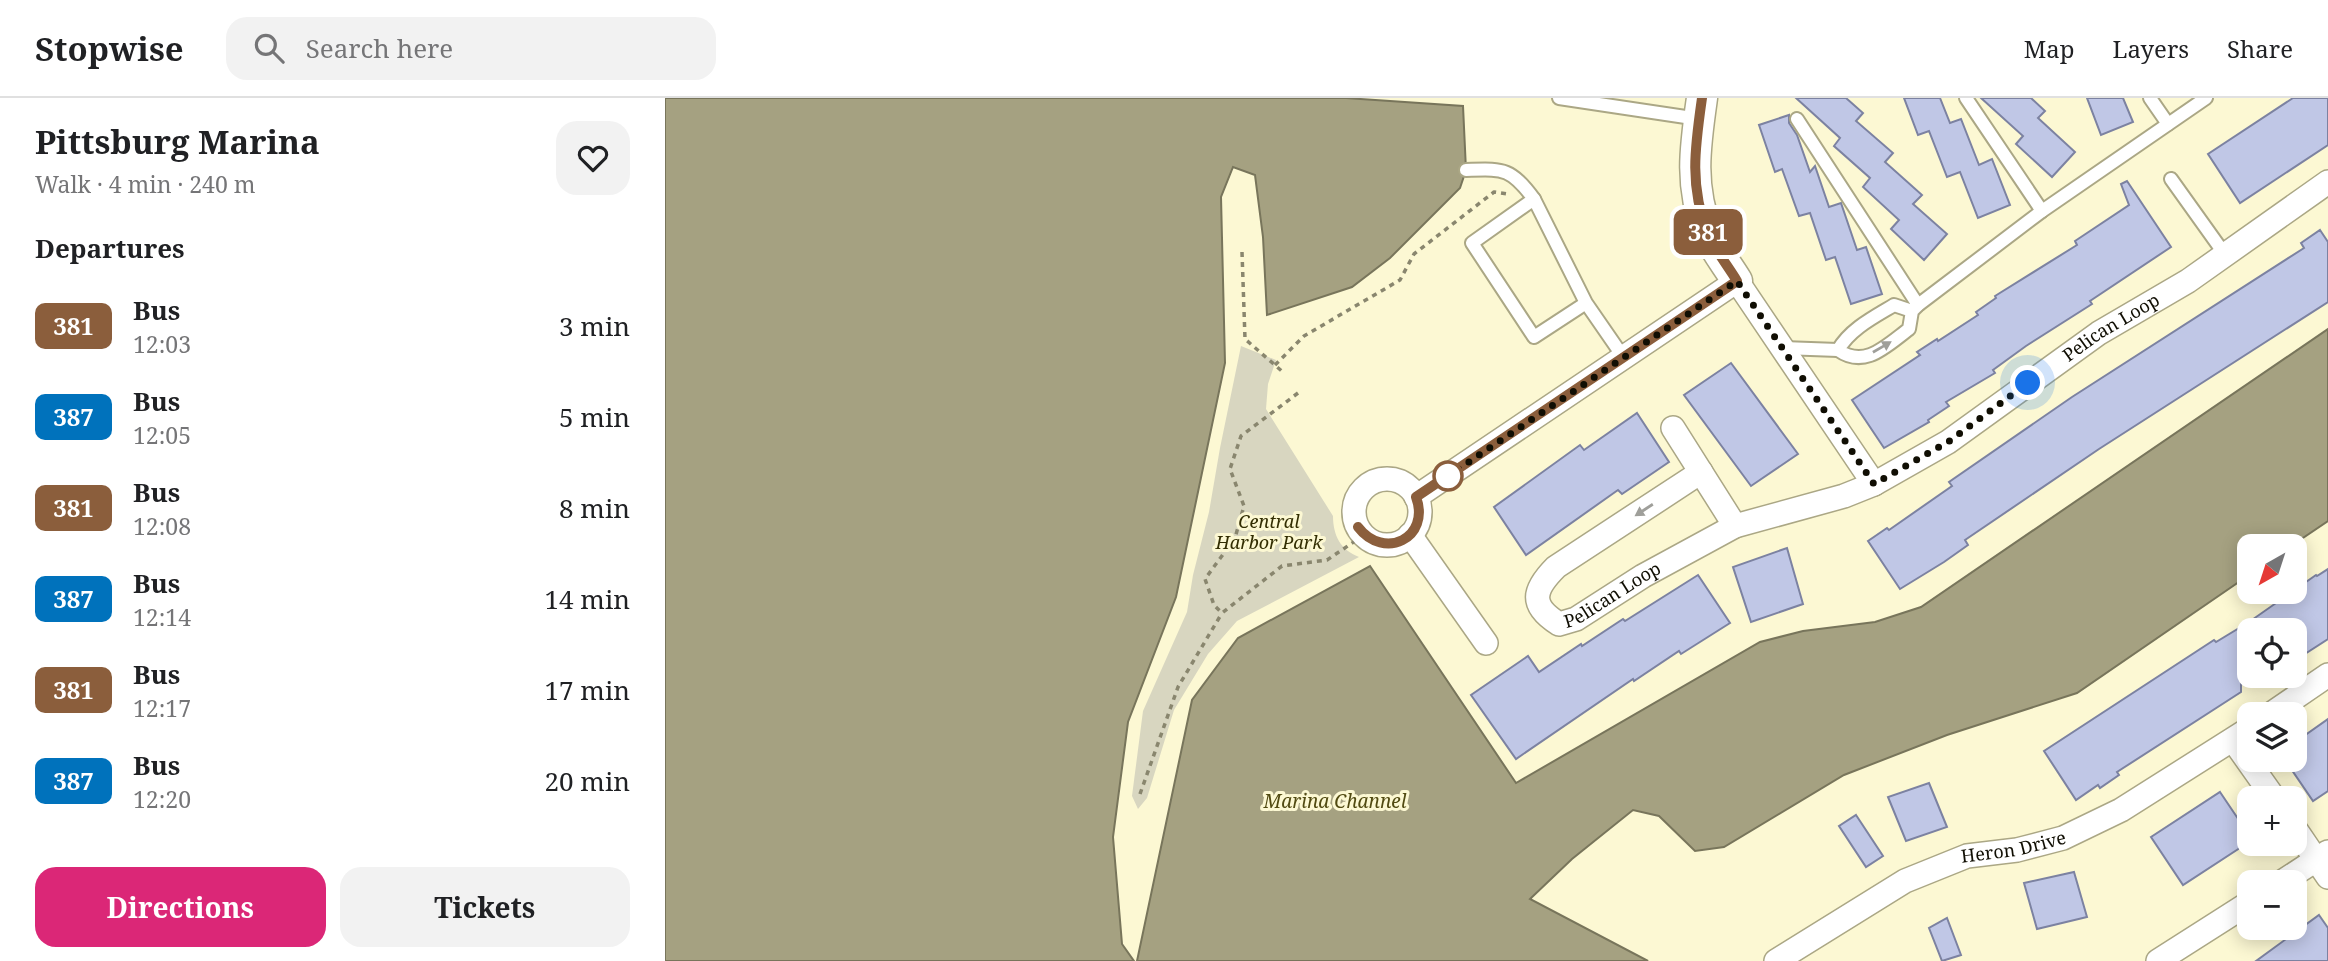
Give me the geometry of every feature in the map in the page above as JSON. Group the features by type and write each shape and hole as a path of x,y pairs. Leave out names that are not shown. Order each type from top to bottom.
{"street":[{"path":"1701,108 1694,156 1696,192 1709,236 1874,484"},
{"name":"Pelican Loop","path":"1701,472 1556,567 1542,581 1537,594 1539,608 1559,624 1576,619 1643,576 1735,526 1844,496 1874,484 1948,442 2099,333 2226,256 2328,182"},
{"path":"1416,497 1737,281"},
{"path":"1673,428 1735,526"},
{"path":"1384,479 1397,481 1408,487 1419,505 1418,521 1410,535 1392,544 1372,541 1364,535 1355,518 1354,508 1362,490 1372,482 1384,479"},
{"path":"1410,535 1486,643"},
{"path":"2289,702 2328,675"},
{"name":"Heron Drive","path":"1776,961 1905,881 1967,856 2017,850 2063,838 2121,810 2237,737"},
{"path":"2307,843 2324,863 2307,871"},
{"path":"2158,961 2237,911"}],"lane":[{"path":"1559,98 1701,108"},
{"path":"1966,98 2042,211"},
{"path":"2150,98 2168,124"},
{"path":"1783,348 1838,349 1849,358 1861,359 1888,345 1909,329 1915,308 2042,211 2206,98"},
{"path":"1797,118 1915,308"},
{"path":"1466,170 1500,169 1521,181 1534,199 1586,303 1624,358"},
{"path":"2171,179 2226,256"},
{"path":"1534,199 1472,243 1534,337 1586,303"},
{"path":"1838,349 1844,340 1894,305 1915,308"}],"path":[{"path":"1275,365 1304,336 1400,280 1414,254 1494,192 1534,199"},
{"path":"1242,252 1245,339 1284,373"},
{"path":"1222,613 1214,605 1205,579 1235,538 1244,506 1230,468 1241,436 1298,393"},
{"path":"1140,794 1178,687 1222,613 1282,566 1327,560 1364,535"}],"green space":[{"name":"Central Harbor Park","path":"1241,346 1276,360 1268,384 1266,409 1333,516 1339,541 1359,557 1237,621 1208,654 1174,710 1147,798 1138,809 1132,796 1143,711 1187,612"}],"water":[{"path":"665,98 1346,98 1463,106 1466,170 1460,188 1390,258 1352,287 1267,315 1263,237 1255,175 1233,167 1221,197 1225,363 1176,597 1128,722 1113,837 1122,944 1134,961 665,961"},
{"name":"Marina Channel","path":"2328,329 2328,521 2307,535 2237,534 2237,583 2077,693 1947,735 1844,775 1724,847 1695,851 1659,816 1633,810 1572,859 1530,899 1648,961 1137,961 1192,700 1238,638 1370,566 1516,783 1760,642 1803,631 1875,622 1921,607"}],"building":[{"path":"1796,98 1846,98 1863,113 1856,121 1893,153 1885,162 1922,195 1913,204 1947,234 1924,260 1891,229 1899,220 1863,187 1870,178 1834,146 1840,138"},
{"path":"1904,98 1940,98 1950,123 1961,119 1979,165 1992,159 2010,205 1978,218 1960,172 1947,177 1929,131 1918,135"},
{"path":"1981,98 2031,98 2045,111 2038,118 2075,152 2052,177 2016,144 2023,136"},
{"path":"2087,98 2123,98 2133,122 2101,135"},
{"path":"2293,98 2328,98 2328,145 2240,203 2208,154"},
{"path":"1789,115 1789,123 1797,135 1810,172 1815,166 1829,207 1841,203 1857,250 1866,247 1882,294 1851,304 1835,257 1826,260 1810,213 1799,216 1782,169 1775,172 1759,125"},
{"path":"2127,181 2171,247 2090,301 2092,304 2026,346 1993,370 1995,373 1946,402 1949,406 1928,420 1929,422 1884,448 1852,400 1920,355 1917,352 1978,315 1976,312 1996,298 1995,296 2077,245 2075,241 2129,205 2121,184"},
{"path":"2320,230 2328,242 2328,302 2099,449 1965,540 1968,545 1944,562 1900,589 1868,541 1887,528 1889,530 1952,486 1949,482 2072,397 2304,248 2301,243"},
{"path":"1731,363 1798,454 1751,486 1684,395"},
{"path":"1637,413 1669,462 1622,494 1618,490 1526,555 1494,507 1580,445 1584,450"},
{"path":"1787,548 1803,604 1751,622 1733,567"},
{"path":"2328,569 2328,639 2307,653 2307,618 2255,618 2275,604 2307,604 2307,581"},
{"path":"1698,575 1730,623 1681,654 1679,651 1634,681 1633,679 1516,759 1471,695 1528,656 1539,672"},
{"path":"2237,629 2237,688 2241,688 2241,692 2117,772 2119,775 2100,788 2098,785 2076,800 2044,751 2214,640 2216,642"},
{"path":"2328,719 2328,791 2313,801 2307,792 2307,786 2303,786 2293,772 2307,772 2307,734"},
{"path":"1929,783 1947,827 1906,841 1888,797"},
{"path":"2220,792 2237,817 2237,850 2183,885 2151,837"},
{"path":"1856,815 1883,856 1866,867 1839,826"},
{"path":"2074,872 2087,917 2037,929 2024,883"},
{"path":"2319,915 2328,928 2328,961 2256,961 2285,940 2307,940 2307,924"},
{"path":"1947,918 1961,955 1942,961 1929,928"}],"bus line":[{"name":"381","path":"1358,527 1372,541 1392,544 1402,541 1410,535 1418,521 1419,505 1416,497 1737,281 1709,236 1696,192 1694,156 1702,98"}],"route":[{"path":"1448,476 1737,281 1874,484 1948,442 2028,383"}]}
